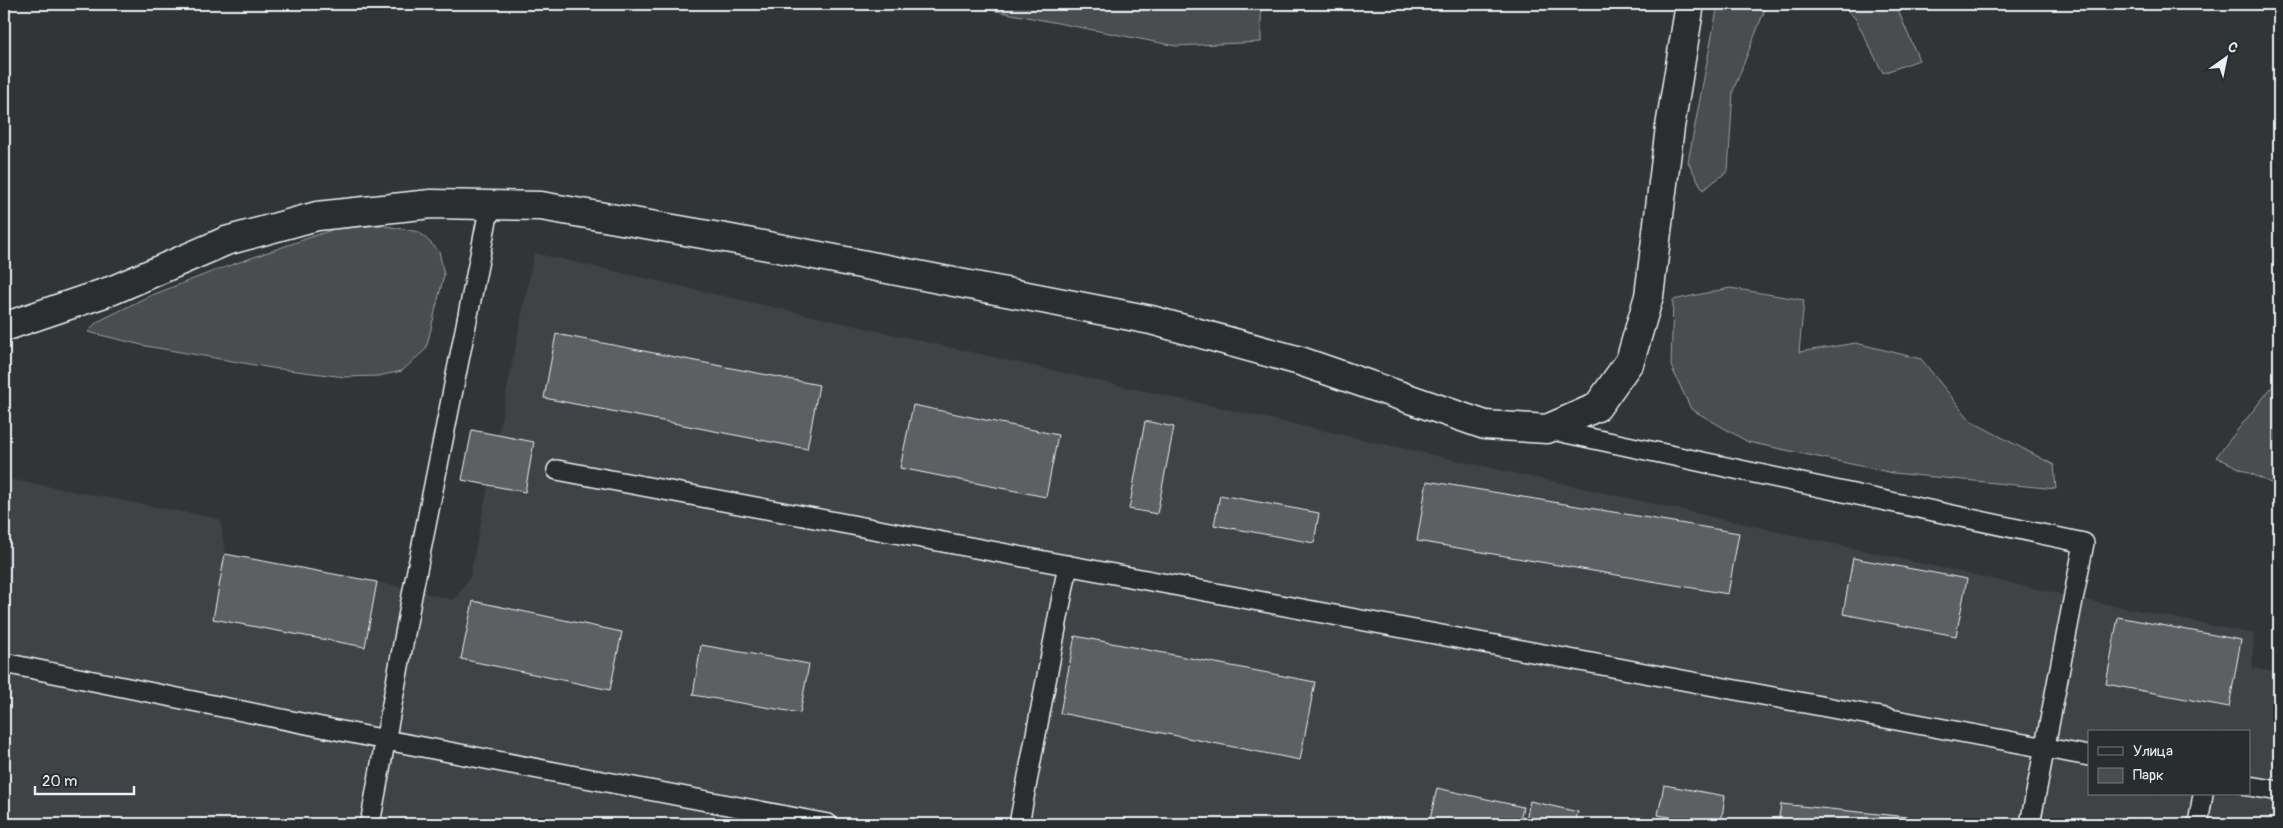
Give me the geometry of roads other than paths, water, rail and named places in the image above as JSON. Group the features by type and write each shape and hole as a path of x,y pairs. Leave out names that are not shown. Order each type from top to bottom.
{"street":[{"path":"4,327 113,290 226,241 317,216 431,204 542,206 731,239 1150,320 1300,361 1485,425 1547,428 1597,407 1630,361 1649,296 1670,128 1690,4"}],"lane":[{"path":"370,824 415,581 490,205"},
{"path":"1547,428 2084,543 2030,824"},
{"path":"557,470 2088,756"},
{"path":"1019,824 1068,565"},
{"path":"4,663 386,740 828,824"},
{"path":"2250,786 2279,791"},
{"path":"2198,824 2203,796"}]}
